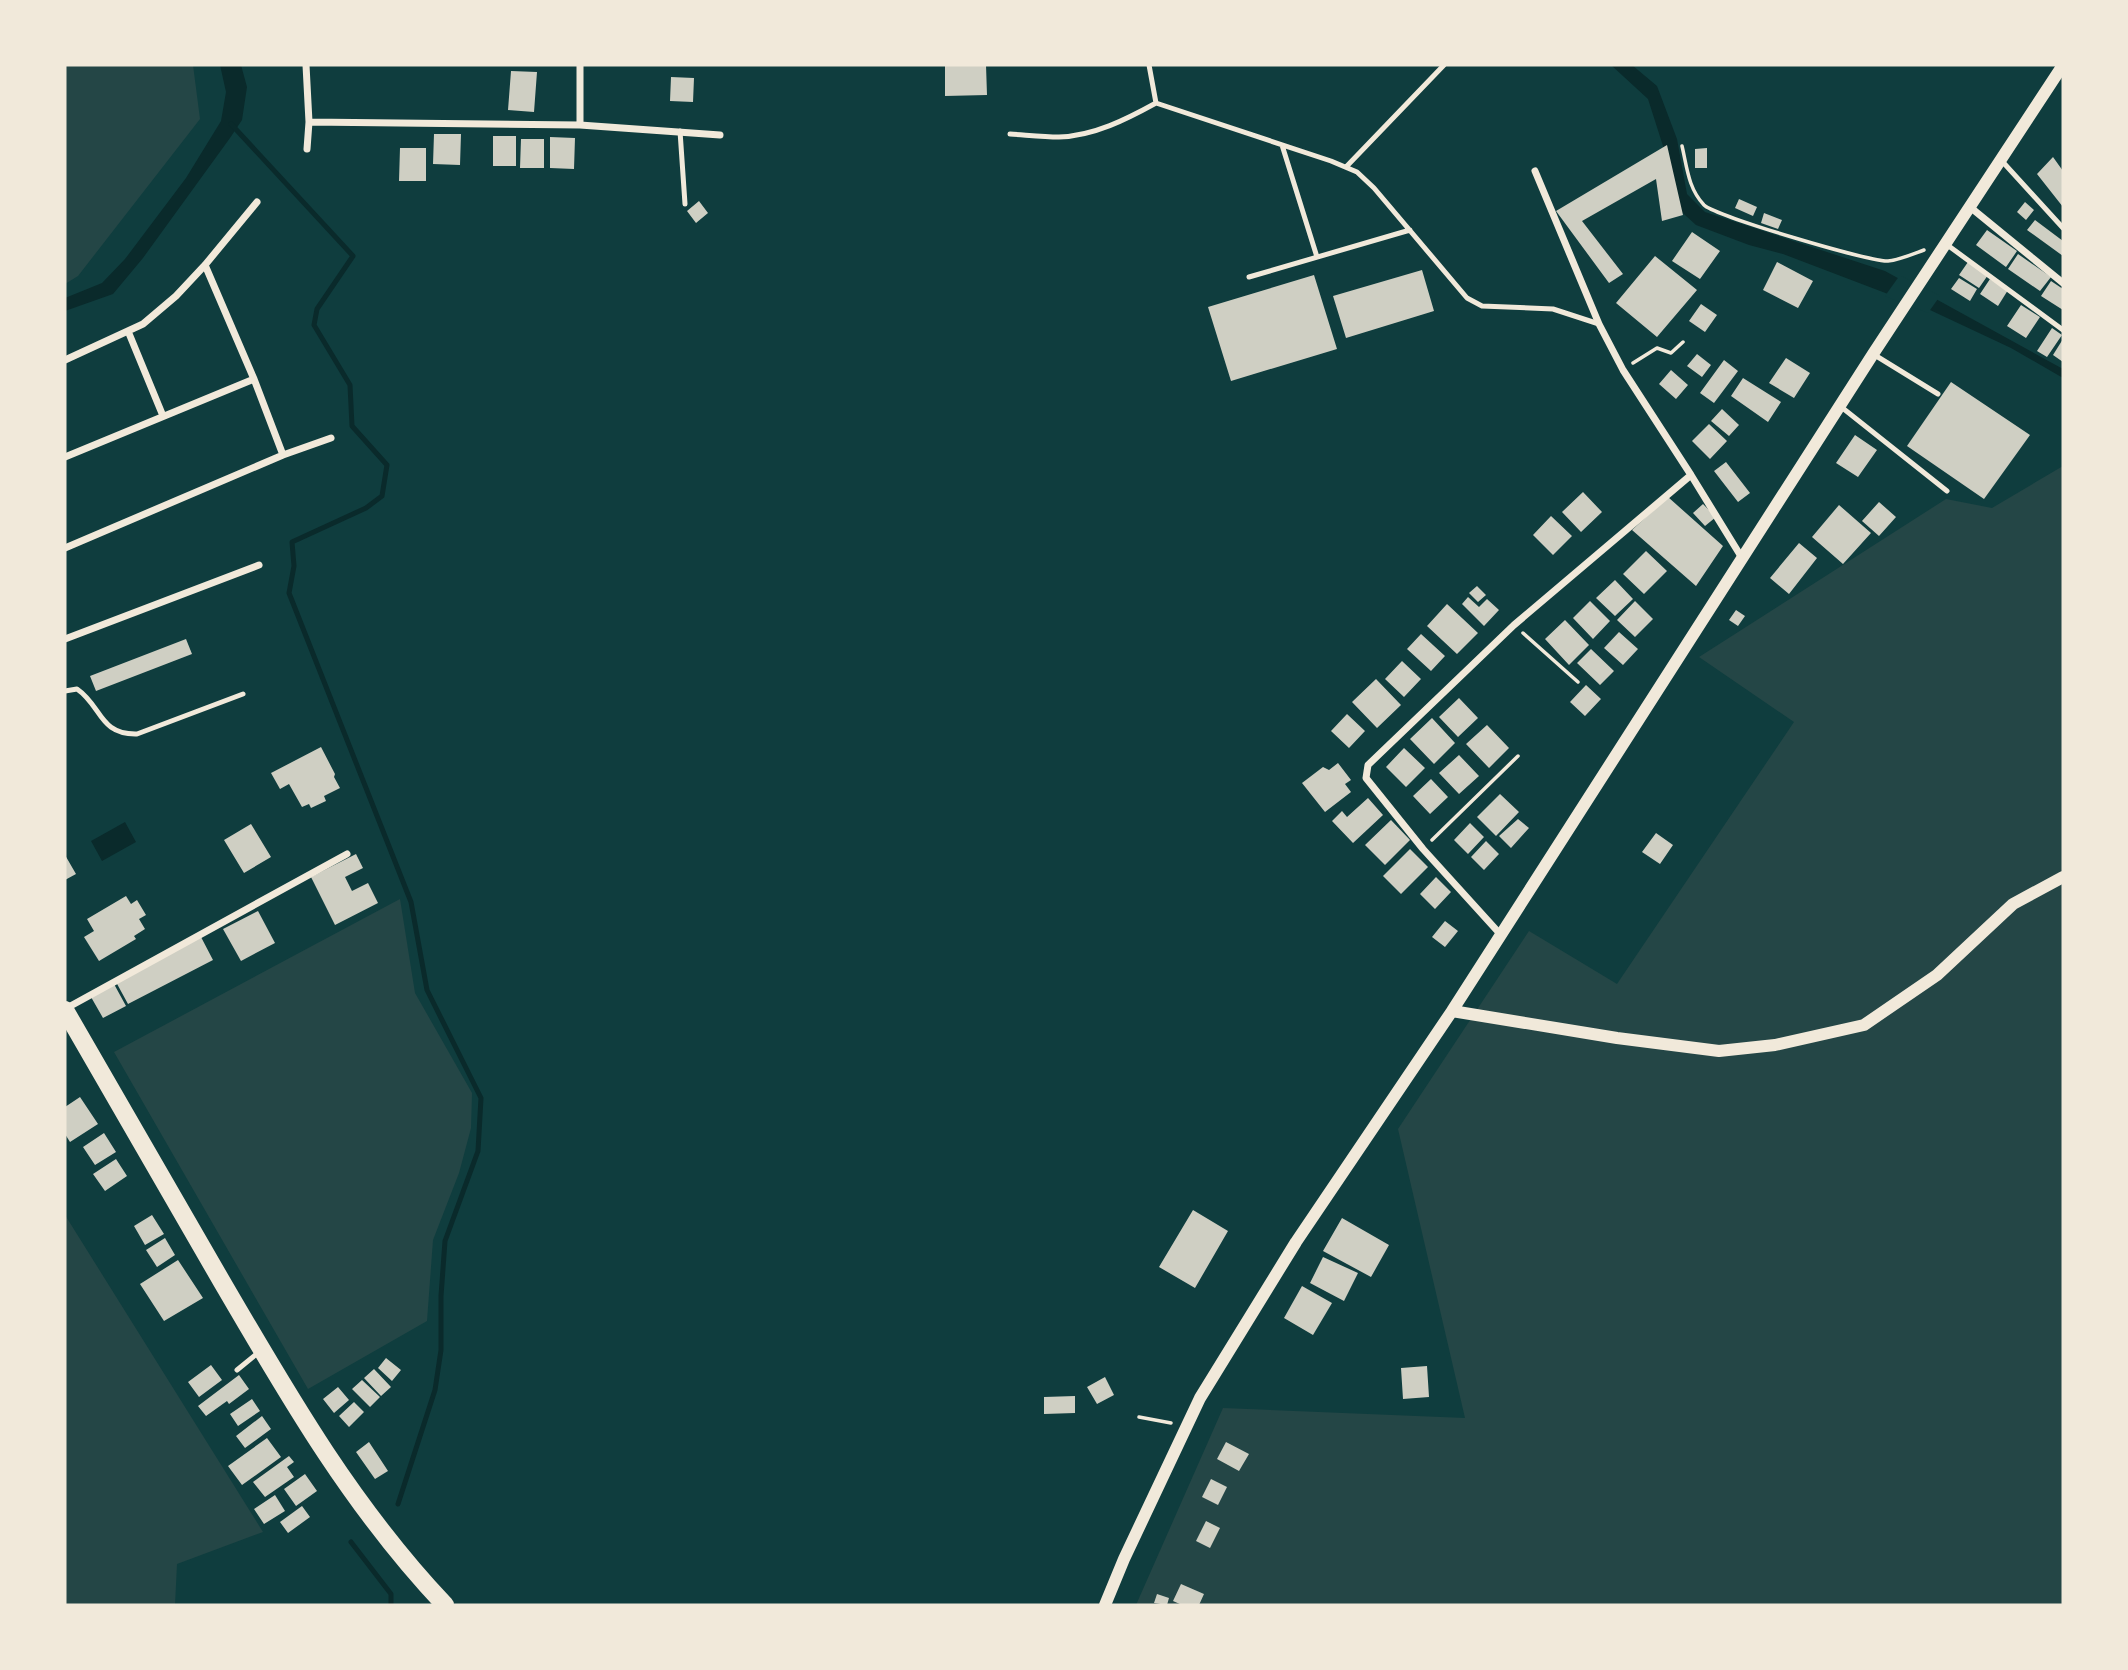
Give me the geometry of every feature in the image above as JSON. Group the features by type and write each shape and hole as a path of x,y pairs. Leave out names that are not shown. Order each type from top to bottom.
{"main road":[{"path":"65,1009 261,1350 327,1457 432,1598 445,1605"}],"street":[{"path":"306,65 309,122 307,149"},
{"path":"580,65 580,125"},
{"path":"1105,1605 1200,1398 1296,1242 1452,1011 1872,354 2063,65"},
{"path":"309,122 580,125 720,135"},
{"path":"1535,171 1599,324 1623,370 1742,558"},
{"path":"65,360 143,324 176,296 205,265 257,202"},
{"path":"1970,207 2063,283"},
{"path":"205,265 283,455"},
{"path":"128,331 163,416"},
{"path":"65,457 254,379"},
{"path":"65,548 283,455 331,438"},
{"path":"1501,935 1423,849 1366,778 1368,765 1514,625 1691,475"},
{"path":"65,639 259,565"},
{"path":"65,1009 347,854"},
{"path":"1452,1011 1617,1038 1719,1051 1788,1042 1864,1026 1937,975 2013,904 2063,877"}],"lane":[{"path":"1149,65 1156,103"},
{"path":"1346,167 1444,65"},
{"path":"1010,134 1061,137 1084,133 1121,122 1156,103 1357,172 1374,188 1467,298 1482,306 1540,307 1599,324"},
{"path":"680,131 685,204"},
{"path":"1282,145 1317,257"},
{"path":"2001,160 2063,228"},
{"path":"1249,277 1410,230"},
{"path":"1946,244 2063,330"},
{"path":"1872,354 1938,394"},
{"path":"1840,406 1947,491"},
{"path":"65,691 77,689 87,696 106,725 127,734 137,734 243,694"},
{"path":"237,1370 261,1350"}],"path":[{"path":"1682,146 1692,190 1706,207 1747,223 1808,242 1887,261 1946,244"},
{"path":"1623,370 1657,348 1671,353 1683,342"},
{"path":"1514,625 1578,682"},
{"path":"1423,849 1518,756"},
{"path":"1139,1418 1187,1426"}],"shaded area":[{"path":"65,65 193,65 200,119 78,276 65,284"},
{"path":"220,65 241,65 247,87 242,120 143,258 113,294 65,311 65,298 102,283 125,259 186,178 221,121 226,92"},
{"path":"1611,65 1632,65 1657,86 1677,139 1687,194 1705,212 1885,271 2063,369 2063,378 2011,348 1930,310 1783,254 1749,245 1696,225 1674,205 1663,146 1648,99"},
{"path":"2063,466 2063,1605 1136,1605 1223,1408 1465,1418 1398,1129 1529,931 1617,984 1794,722 1699,657 1946,499 1992,508"},
{"path":"125,822 136,842 102,861 91,841"},
{"path":"400,899 415,993 472,1093 471,1128 459,1173 433,1240 427,1321 308,1389 114,1052"},
{"path":"65,1215 263,1532 177,1564 175,1605 65,1605"}],"pier":[{"path":"1900,275 1940,296 1928,313 1885,296"}],"building":[{"path":"945,65 986,65 987,95 945,96"},
{"path":"511,71 537,72 534,112 508,110"},
{"path":"671,77 694,78 693,102 670,101"},
{"path":"434,134 461,134 460,165 433,164"},
{"path":"493,136 516,136 516,166 493,166"},
{"path":"550,137 575,138 574,169 550,168"},
{"path":"521,139 544,139 544,168 520,168"},
{"path":"1667,145 1683,215 1662,221 1656,179 1582,221 1623,274 1609,283 1556,211"},
{"path":"400,148 426,148 426,181 399,181"},
{"path":"1707,148 1707,168 1695,168 1695,149"},
{"path":"2053,157 2063,171 2063,207 2037,174"},
{"path":"1739,199 1757,207 1753,216 1735,208"},
{"path":"699,201 708,213 696,223 687,211"},
{"path":"2025,202 2034,210 2026,220 2017,212"},
{"path":"1764,213 1782,220 1778,229 1761,223"},
{"path":"2035,220 2063,241 2063,256 2027,230"},
{"path":"1987,230 2017,251 2006,267 1976,245"},
{"path":"1692,232 1720,251 1700,279 1672,261"},
{"path":"2018,254 2051,277 2040,291 2008,269"},
{"path":"1655,256 1697,290 1657,337 1616,303"},
{"path":"1777,262 1813,281 1798,308 1763,290"},
{"path":"1968,262 1988,275 1979,288 1959,275"},
{"path":"1422,270 1434,311 1346,338 1333,296"},
{"path":"1314,275 1337,349 1231,381 1208,307"},
{"path":"1959,278 1977,289 1970,301 1951,289"},
{"path":"1990,279 2008,290 1998,306 1980,294"},
{"path":"2051,281 2063,289 2063,310 2041,296"},
{"path":"1701,304 1717,315 1705,332 1689,321"},
{"path":"2021,305 2040,317 2026,338 2007,326"},
{"path":"2052,328 2062,335 2047,357 2037,351"},
{"path":"2063,339 2063,362 2053,355"},
{"path":"1697,354 1711,365 1702,377 1687,366"},
{"path":"1786,358 1810,373 1794,398 1769,383"},
{"path":"1724,360 1738,371 1714,403 1700,393"},
{"path":"1671,370 1688,385 1676,399 1659,384"},
{"path":"1743,378 1781,402 1768,422 1731,396"},
{"path":"1951,382 2030,435 1984,499 1907,446"},
{"path":"1722,409 1739,425 1729,436 1711,421"},
{"path":"1709,424 1727,441 1710,459 1692,441"},
{"path":"1855,435 1877,450 1858,477 1836,463"},
{"path":"1726,462 1750,493 1738,502 1714,471"},
{"path":"1583,492 1602,512 1581,532 1562,512"},
{"path":"1668,497 1723,546 1696,586 1632,530"},
{"path":"1879,502 1896,517 1879,536 1862,521"},
{"path":"1703,504 1716,517 1705,526 1693,513"},
{"path":"1839,505 1871,533 1843,564 1812,537"},
{"path":"1551,516 1572,536 1553,555 1533,535"},
{"path":"1799,543 1817,558 1789,594 1770,578"},
{"path":"1646,551 1667,571 1644,594 1623,574"},
{"path":"1615,580 1633,599 1615,616 1596,598"},
{"path":"1477,586 1486,595 1478,602 1469,593"},
{"path":"1468,597 1479,607 1487,599 1499,610 1484,626 1462,604"},
{"path":"1590,601 1610,621 1593,639 1573,618"},
{"path":"1635,601 1653,619 1635,637 1617,620"},
{"path":"1447,604 1478,633 1457,654 1427,626"},
{"path":"1736,610 1745,616 1738,626 1729,620"},
{"path":"1565,620 1589,645 1569,665 1545,639"},
{"path":"1619,632 1638,649 1623,665 1604,648"},
{"path":"1421,634 1445,656 1431,671 1407,649"},
{"path":"186,639 192,654 96,691 90,676"},
{"path":"1591,649 1614,671 1600,685 1577,663"},
{"path":"1402,661 1421,679 1404,697 1385,679"},
{"path":"1376,679 1401,705 1377,728 1352,702"},
{"path":"1586,685 1601,699 1585,716 1570,702"},
{"path":"1459,698 1478,718 1458,737 1439,717"},
{"path":"1347,714 1365,731 1349,748 1331,731"},
{"path":"1432,718 1455,743 1434,764 1410,739"},
{"path":"1487,725 1509,748 1489,768 1466,744"},
{"path":"321,747 340,788 324,796 326,801 311,808 309,804 302,807 289,784 280,789 271,773"},
{"path":"1404,748 1425,768 1406,787 1386,767"},
{"path":"1459,755 1479,776 1459,794 1439,773"},
{"path":"1338,763 1351,780 1345,784 1351,792 1325,812 1302,783 1323,767 1329,770"},
{"path":"1431,779 1448,797 1430,814 1413,796"},
{"path":"1500,794 1519,812 1496,836 1477,817"},
{"path":"1368,798 1383,815 1353,843 1332,821 1342,811 1347,817"},
{"path":"1518,819 1529,828 1511,848 1499,836"},
{"path":"1391,820 1410,840 1385,865 1365,845"},
{"path":"1470,823 1484,837 1468,854 1454,840"},
{"path":"251,824 271,857 244,873 224,840"},
{"path":"1656,833 1673,845 1660,864 1642,852"},
{"path":"1486,841 1499,854 1484,870 1471,857"},
{"path":"1410,849 1428,867 1401,894 1383,876"},
{"path":"356,854 363,868 345,877 352,891 368,883 378,903 335,925 311,877"},
{"path":"65,855 76,874 65,880"},
{"path":"1436,877 1451,892 1435,909 1420,894"},
{"path":"126,896 131,904 137,900 146,915 139,919 145,929 134,936 136,939 99,961 84,937 94,931 87,919"},
{"path":"258,911 275,943 241,961 223,929"},
{"path":"1445,921 1458,931 1445,947 1432,937"},
{"path":"201,937 213,960 128,1004 116,982"},
{"path":"114,984 126,1006 103,1018 91,997"},
{"path":"80,1097 98,1124 70,1142 65,1134 65,1107"},
{"path":"104,1133 116,1152 95,1165 83,1147"},
{"path":"116,1159 127,1176 105,1191 93,1174"},
{"path":"1193,1210 1228,1231 1195,1288 1159,1267"},
{"path":"152,1215 164,1234 145,1245 134,1226"},
{"path":"1342,1218 1389,1245 1371,1277 1323,1251"},
{"path":"165,1238 175,1255 157,1267 146,1250"},
{"path":"1323,1257 1358,1273 1344,1301 1310,1283"},
{"path":"178,1260 203,1298 164,1321 140,1284"},
{"path":"1302,1286 1332,1303 1313,1335 1284,1318"},
{"path":"386,1358 401,1370 392,1381 378,1368"},
{"path":"211,1365 222,1380 199,1397 188,1382"},
{"path":"1427,1366 1429,1397 1403,1399 1401,1368"},
{"path":"374,1369 391,1387 381,1396 364,1378"},
{"path":"239,1375 249,1389 206,1416 198,1406"},
{"path":"1105,1377 1114,1395 1097,1404 1087,1387"},
{"path":"362,1380 380,1397 370,1407 352,1389"},
{"path":"338,1387 349,1400 334,1413 323,1399"},
{"path":"1075,1396 1075,1413 1044,1414 1044,1397"},
{"path":"252,1399 260,1411 238,1426 230,1414"},
{"path":"354,1402 364,1412 349,1427 339,1416"},
{"path":"262,1416 271,1429 245,1448 236,1436"},
{"path":"267,1438 281,1457 242,1485 228,1466"},
{"path":"369,1442 388,1471 375,1479 356,1452"},
{"path":"1226,1442 1249,1454 1239,1471 1217,1459"},
{"path":"289,1456 294,1462 287,1467 294,1477 265,1497 253,1482"},
{"path":"305,1474 317,1491 296,1506 284,1489"},
{"path":"1211,1479 1227,1487 1218,1505 1202,1497"},
{"path":"275,1495 285,1511 264,1524 254,1509"},
{"path":"302,1506 310,1517 288,1533 280,1522"},
{"path":"1206,1521 1220,1528 1210,1548 1196,1541"},
{"path":"1181,1584 1204,1594 1199,1605 1182,1605 1173,1601"},
{"path":"1157,1594 1169,1598 1167,1605 1154,1603"}],"waterway":[{"path":"231,124 353,256 317,309 314,325 350,385 352,426 387,465 382,496 366,508 292,542 294,566 289,593 411,902 427,990 481,1098 478,1151 445,1241 441,1350 435,1390 398,1504"},
{"path":"351,1542 391,1594 391,1605"}]}
